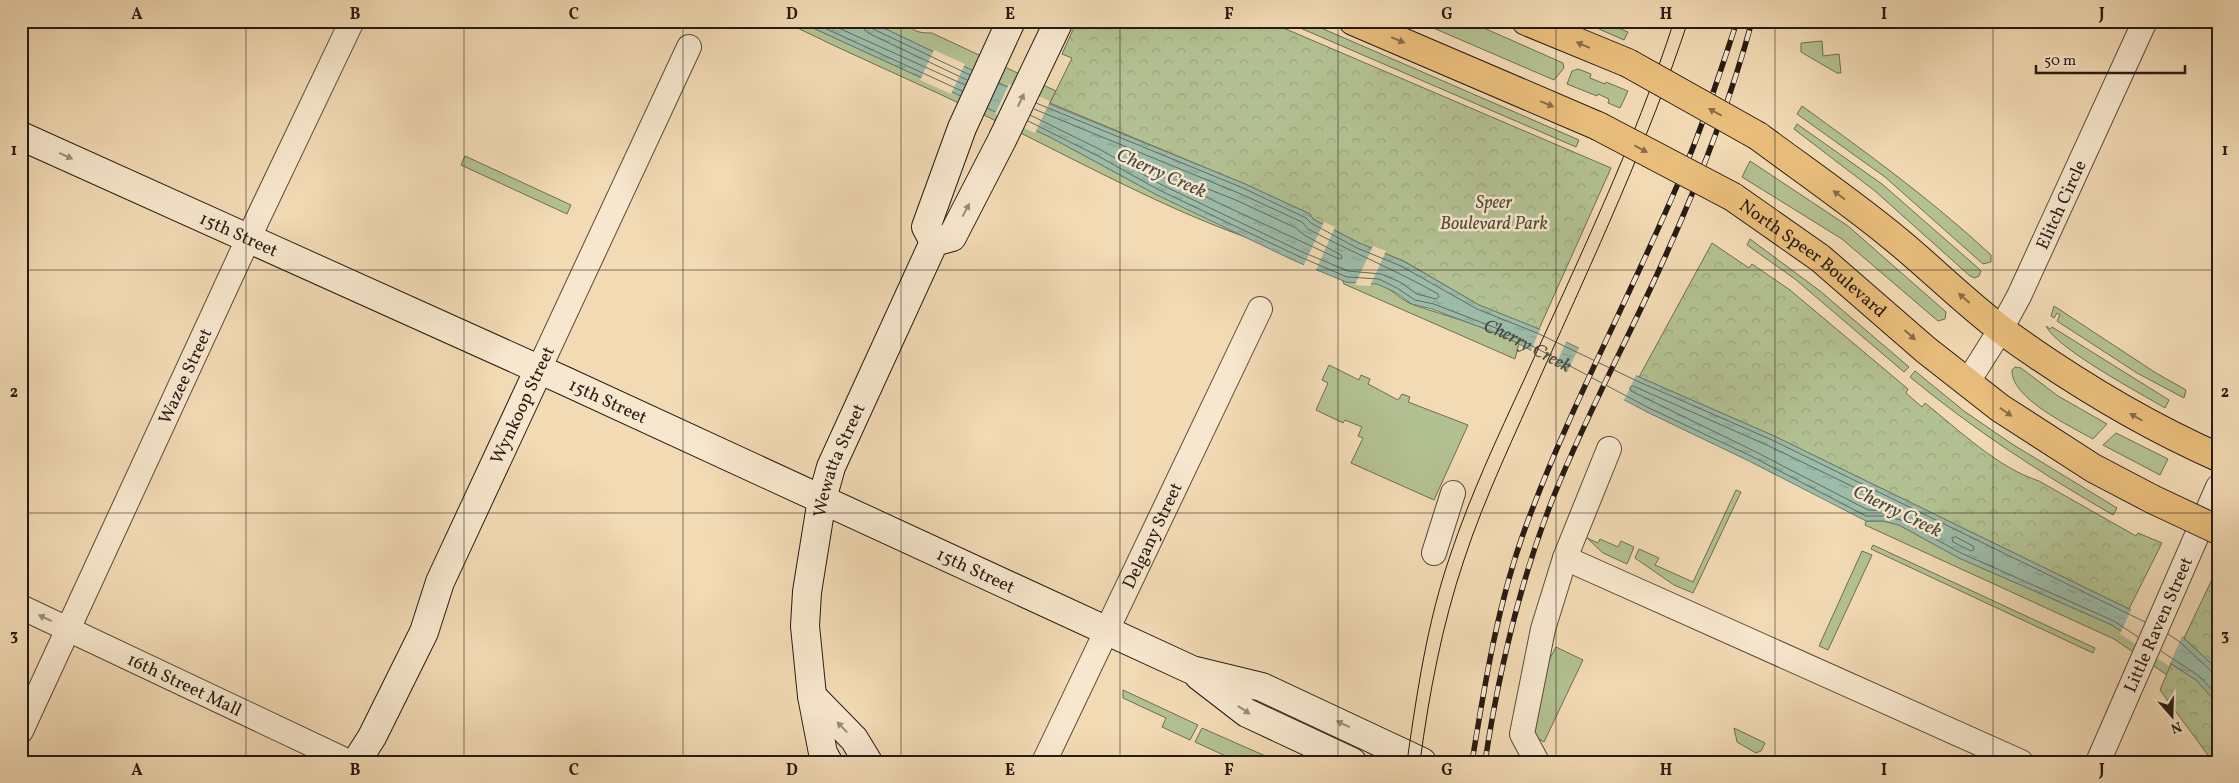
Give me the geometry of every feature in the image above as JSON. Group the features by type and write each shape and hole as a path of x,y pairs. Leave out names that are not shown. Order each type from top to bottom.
{"main road":[{"path":"1006,33 964,124 926,228 934,242 952,237 1002,140 1059,21"},
{"name":"North Speer Boulevard","path":"1353,21 1598,126 1733,197 1820,258 1967,382 2035,432 2093,468 2152,500 2218,530"},
{"path":"1526,21 1628,64 1758,136 1889,233 2001,329 2085,387 2179,440 2218,457"},
{"name":"15th Street","path":"21,136 539,369 1192,670 1262,687 1422,762"},
{"name":"Wewatta Street","path":"828,762 823,753 812,696 805,626 808,584 822,499 831,467 934,242"},
{"name":"Wynkoop Street","path":"356,762 372,737 424,632 440,582 539,369"},
{"name":"15th Street","path":"1192,670 1247,713 1352,762"},
{"path":"812,696 854,739 868,762"}],"street":[{"name":"Wazee Street","path":"21,731 249,237 352,21"},
{"name":"Elitch Circle","path":"1967,382 2001,329 2028,279 2145,21"},
{"name":"Wynkoop Street","path":"539,369 689,47"},
{"name":"Delgany Street","path":"1044,762 1260,309"},
{"path":"1537,762 1522,734 1543,629 1565,558 1610,449"},
{"name":"Little Raven Street","path":"2098,762 2218,487"},
{"path":"1434,553 1453,493"},
{"path":"1565,558 2020,762"},
{"name":"16th Street Mall","path":"21,607 349,762"}],"green space":[{"path":"783,21 798,21 1050,137 1157,195 1251,239 1218,227 1152,198 964,105"},
{"path":"869,21 905,21 911,28 917,31 932,33 1056,91 1050,103 1003,85"},
{"name":"Speer Boulevard Park","path":"1077,21 1267,21 1611,168 1539,329 1479,305 1404,261 1359,243 1313,219 1310,214 1245,184 1050,103 1072,58 1062,54"},
{"path":"1284,21 1305,21 1579,140 1576,147"},
{"path":"1417,21 1468,21 1563,63 1564,68 1554,80"},
{"path":"1581,21 1602,21 1628,32 1624,40"},
{"path":"1822,41 1823,56 1839,54 1841,73 1837,73 1801,52 1801,43"},
{"path":"1578,69 1591,74 1590,78 1628,91 1620,108 1608,103 1609,99 1598,94 1597,96 1567,84 1572,71"},
{"path":"1802,106 1875,159 1946,215 1991,255 1991,262 1983,264 1885,177 1797,114"},
{"path":"1797,124 1882,184 1978,268 1981,271 1979,276 1975,278 1970,276 1875,191 1794,129"},
{"path":"465,156 571,205 567,214 461,165"},
{"path":"1750,161 1848,226 1946,312 1945,319 1938,321 1842,239 1742,177"},
{"path":"1750,239 1820,291 1909,367 1904,372 1795,279 1747,245"},
{"path":"1712,243 1749,268 1752,264 1790,290 1908,389 1906,393 1922,407 1925,403 1994,458 2039,481 2136,536 2138,533 2162,543 2129,609 1774,436 1639,377"},
{"path":"1343,281 1378,284 1388,288 1409,303 1481,327 1506,338 1519,344 1515,359 1344,284"},
{"path":"2054,306 2156,373 2186,390 2184,398 2137,373 2057,321 2060,315 2057,313 2054,318 2051,316"},
{"path":"2046,326 2050,329 2052,327 2169,400 2165,408 2082,358 2053,336"},
{"path":"1329,365 1359,380 1361,375 1370,379 1368,384 1398,400 1402,394 1410,397 1408,402 1468,425 1434,500 1351,463 1363,438 1358,436 1362,427 1345,420 1343,423 1316,410 1328,383 1322,380"},
{"path":"2015,367 2021,368 2058,396 2107,424 2093,439 2044,411 2021,391 2014,381 2012,370"},
{"path":"1915,371 1964,411 2012,444 2117,508 2113,515 2060,484 1959,415 1910,377"},
{"path":"2116,433 2168,459 2160,475 2103,445"},
{"path":"1736,490 1741,492 1693,593 1674,585 1635,558 1639,549 1659,558 1655,565 1693,582"},
{"path":"1866,521 1883,521 1899,525 1959,558 2112,625 2171,664 2167,675 2114,639 1865,525"},
{"path":"1587,538 1598,543 1600,539 1618,547 1621,541 1634,547 1627,564 1603,553"},
{"path":"1873,545 2095,648 2093,653 1871,549"},
{"path":"1862,551 1872,555 1828,650 1819,646"},
{"path":"2218,569 2218,670 2184,638"},
{"path":"1556,647 1583,660 1544,742 1531,734 1543,678"},
{"path":"2171,664 2196,680 2218,704 2218,762 2213,762 2160,690"},
{"path":"1123,690 1198,725 1190,740 1162,727 1166,718 1123,698"},
{"path":"1202,728 1279,762 1239,762 1195,742"},
{"path":"1734,728 1765,743 1761,751 1756,753 1737,742"}],"water":[{"name":"Cherry Creek","path":"798,21 869,21 1003,85 1245,184 1310,214 1313,219 1359,243 1403,261 1479,305 1539,329 1639,377 1774,436 2178,633 2218,670 2218,704 2196,680 2112,625 1959,558 1899,525 1883,521 1866,521 1749,461 1647,412 1504,336 1432,309 1412,304 1395,292 1377,284 1346,282 1295,261 1157,195 1050,137"}],"pier":[{"path":"934,50 965,64 951,94 920,80"},
{"path":"1009,84 1050,101 1035,133 995,114"},
{"path":"1324,222 1335,227 1315,272 1303,267"},
{"path":"1373,246 1386,251 1370,286 1355,285"},
{"path":"1541,327 1567,340 1555,366 1530,353"},
{"path":"1580,346 1637,373 1623,402 1567,372"},
{"path":"2132,608 2183,634 2169,666 2120,634"}],"tram line":[{"path":"1407,762 1429,632 1442,581 1458,534 1494,445 1623,158 1674,21"},
{"path":"1420,762 1432,685 1443,635 1456,585 1472,536 1638,155 1688,21"}],"railway":[{"path":"1472,762 1487,672 1500,613 1526,526 1563,435 1685,167 1706,113 1737,21"},
{"path":"1485,762 1504,659 1531,559 1555,493 1578,439 1654,281 1696,185 1721,120 1752,21"}]}
